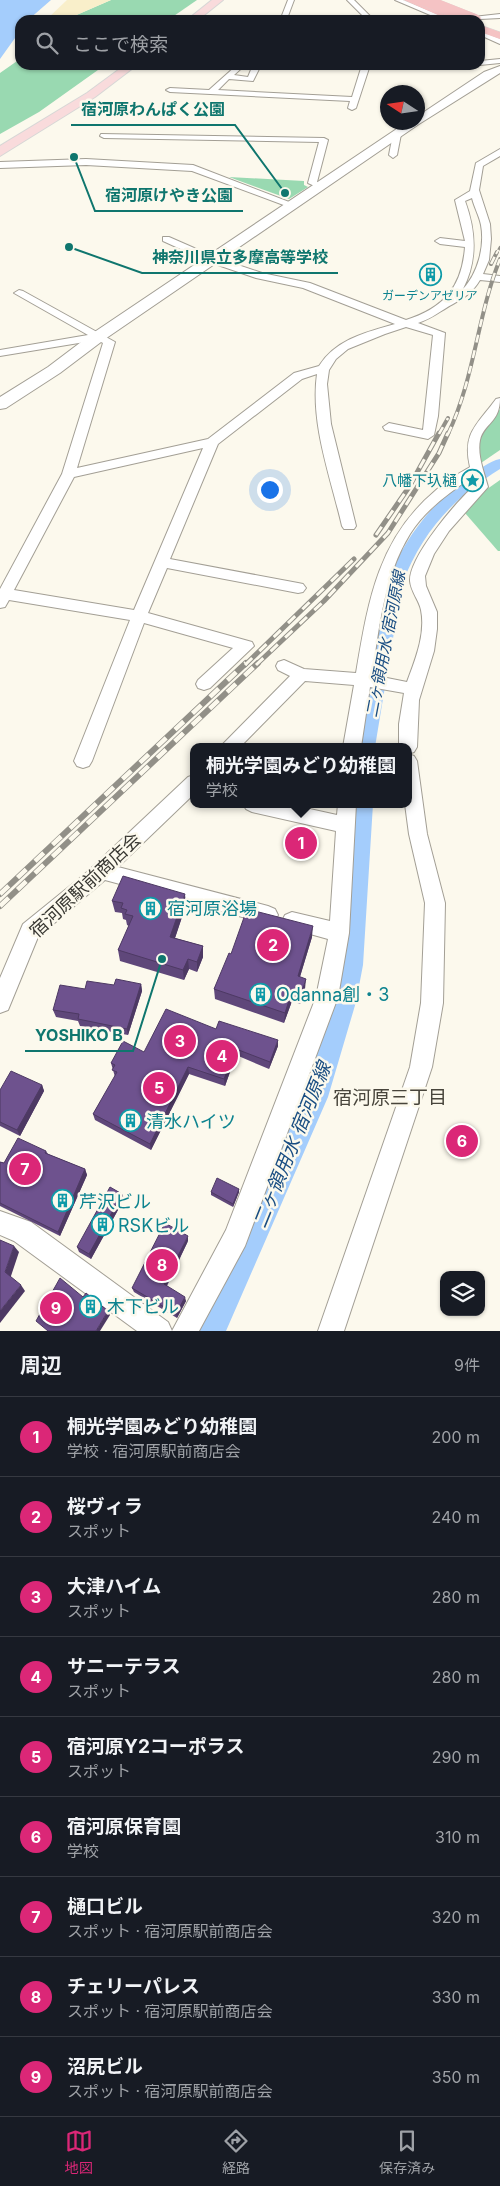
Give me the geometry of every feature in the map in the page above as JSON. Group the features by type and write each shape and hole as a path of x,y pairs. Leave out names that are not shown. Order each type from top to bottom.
{"highway":[{"path":"409,0 449,15"},
{"path":"424,0 462,15"},
{"path":"485,24 500,30"},
{"path":"485,26 500,36"}],"main road":[{"path":"198,15 218,0"},
{"path":"0,152 91,95 125,70"}],"street":[{"path":"286,15 291,0"},
{"path":"346,0 350,0 366,15"},
{"path":"398,0 436,15"},
{"path":"435,0 465,15"},
{"path":"485,20 500,16"},
{"path":"485,35 500,42"},
{"path":"485,62 500,61"},
{"path":"425,116 500,69"},
{"path":"211,92 236,70"},
{"path":"228,77 250,79 254,70"},
{"path":"352,109 364,70"},
{"path":"170,90 355,99"},
{"path":"0,404 54,370 99,336 404,130"},
{"path":"393,155 398,134"},
{"path":"104,136 324,140 312,182 321,186"},
{"path":"349,526 322,406 324,369 327,362 346,346 404,323 428,316 469,292 477,277 487,236 484,217 476,192 479,165 500,152"},
{"path":"0,165 86,162 194,168 292,205"},
{"path":"448,303 462,282 467,268 468,221 460,200 476,192"},
{"path":"166,239 213,260 260,276 306,285 404,323 439,332 432,416 428,435 389,427"},
{"path":"440,242 469,244"},
{"path":"477,277 500,279"},
{"path":"19,293 110,342 70,474 3,598 139,616 246,646 204,684"},
{"path":"0,353 75,342 99,336"},
{"path":"70,474 212,442 298,376 324,369"},
{"path":"408,743 408,688 427,649 429,633 429,611 419,588 418,576 426,558 453,515 481,487 472,452 474,438 500,402"},
{"path":"83,761 139,616 212,442"},
{"path":"353,743 366,681 375,604 386,570 404,532 441,492 478,474"},
{"path":"161,562 298,588"},
{"path":"284,666 301,675 366,681 408,688"},
{"path":"233,743 301,675"},
{"name":"宿河原駅前商店会","path":"0,1004 30,931 101,871 190,788"},
{"path":"331,1331 418,1075 432,1003 435,957 435,903 418,834 412,790"},
{"path":"186,1331 236,1237 327,997 339,933 346,815 286,808"},
{"path":"101,871 339,933"},
{"path":"0,1223 22,1231 159,1331"}],"green space":[{"path":"111,0 197,0 175,15 76,15"},
{"path":"15,62 15,70 98,70 39,112 0,134 0,73"},
{"path":"229,177 304,181 304,185 308,187 289,199"},
{"path":"500,409 500,450 481,463 476,453 479,437"},
{"path":"500,480 500,551 498,551 465,513 483,492"}],"sand":[{"path":"67,0 111,0 76,15 51,15"}],"water":[{"path":"0,0 51,0 34,15 15,15 15,38 0,59"}],"building":[{"path":"123,876 185,894 170,937 203,946 197,962 188,959 183,970 118,950 133,916 125,914 127,910 121,908 123,903 112,901"},
{"path":"247,909 313,926 298,976 306,979 301,994 292,991 285,1013 214,989 229,953 231,954"},
{"path":"116,979 141,984 127,1029 78,1019 79,1014 53,1010 60,985 85,989 87,981 114,985"},
{"path":"166,1009 216,1029 219,1021 278,1040 270,1062 236,1049 224,1079 188,1067 150,1144 93,1114 117,1072 112,1070 115,1065 111,1063 123,1041 144,1052"},
{"path":"11,1071 42,1085 17,1130 0,1122 0,1090"},
{"path":"18,1138 46,1151 45,1153 85,1169 58,1232 0,1203 0,1162 4,1163"},
{"path":"217,1178 239,1189 233,1204 211,1192"},
{"name":"RSKビル","path":"110,1187 122,1194 89,1254 77,1247"},
{"path":"165,1223 188,1236 164,1284 185,1297 176,1314 132,1288"},
{"path":"0,1240 14,1246 5,1272 21,1285 0,1311"},
{"path":"60,1278 83,1297 86,1293 108,1311 96,1331 48,1331 36,1321"}],"waterway":[{"name":"二ヶ領用水 宿河原線","path":"367,743 394,584 402,564 412,545 435,513 449,499 500,463"},
{"name":"二ヶ領用水 宿河原線","path":"212,1331 316,1097 345,1002 352,965 363,808"}],"railway":[{"path":"496,254 500,247"},
{"path":"491,264 496,254"},
{"path":"448,434 464,391 486,302 500,259"},
{"path":"439,434 448,418"},
{"path":"376,535 409,487 439,433"},
{"path":"256,665 324,601 388,533 439,453 448,433"},
{"path":"245,665 354,559"},
{"path":"0,894 246,663"},
{"path":"0,906 258,663"}],"place":[{"name":"宿河原けやき公園","path":"74,157"},
{"name":"宿河原わんぱく公園","path":"285,193"},
{"name":"神奈川県立多摩高等学校","path":"69,247"},
{"name":"ガーデンアゼリア","path":"430,274"},
{"name":"八幡下圦樋","path":"473,480"},
{"name":"桐光学園みどり幼稚園","path":"301,843"},
{"name":"宿河原浴場","path":"151,908"},
{"name":"桜ヴィラ","path":"273,945"},
{"name":"YOSHIKO B","path":"162,959"},
{"name":"Odanna創・3","path":"260,994"},
{"name":"大津ハイム","path":"180,1041"},
{"name":"サニーテラス","path":"222,1056"},
{"name":"宿河原Y2コーポラス","path":"159,1088"},
{"name":"清水ハイツ","path":"130,1121"},
{"name":"宿河原保育園","path":"462,1141"},
{"name":"樋口ビル","path":"25,1169"},
{"name":"芹沢ビル","path":"63,1201"},
{"name":"RSKビル","path":"102,1225"},
{"name":"チェリーパレス","path":"162,1265"},
{"name":"木下ビル","path":"91,1306"},
{"name":"沼尻ビル","path":"56,1308"}],"district":[{"name":"宿河原三丁目","path":"390,1097"}]}
